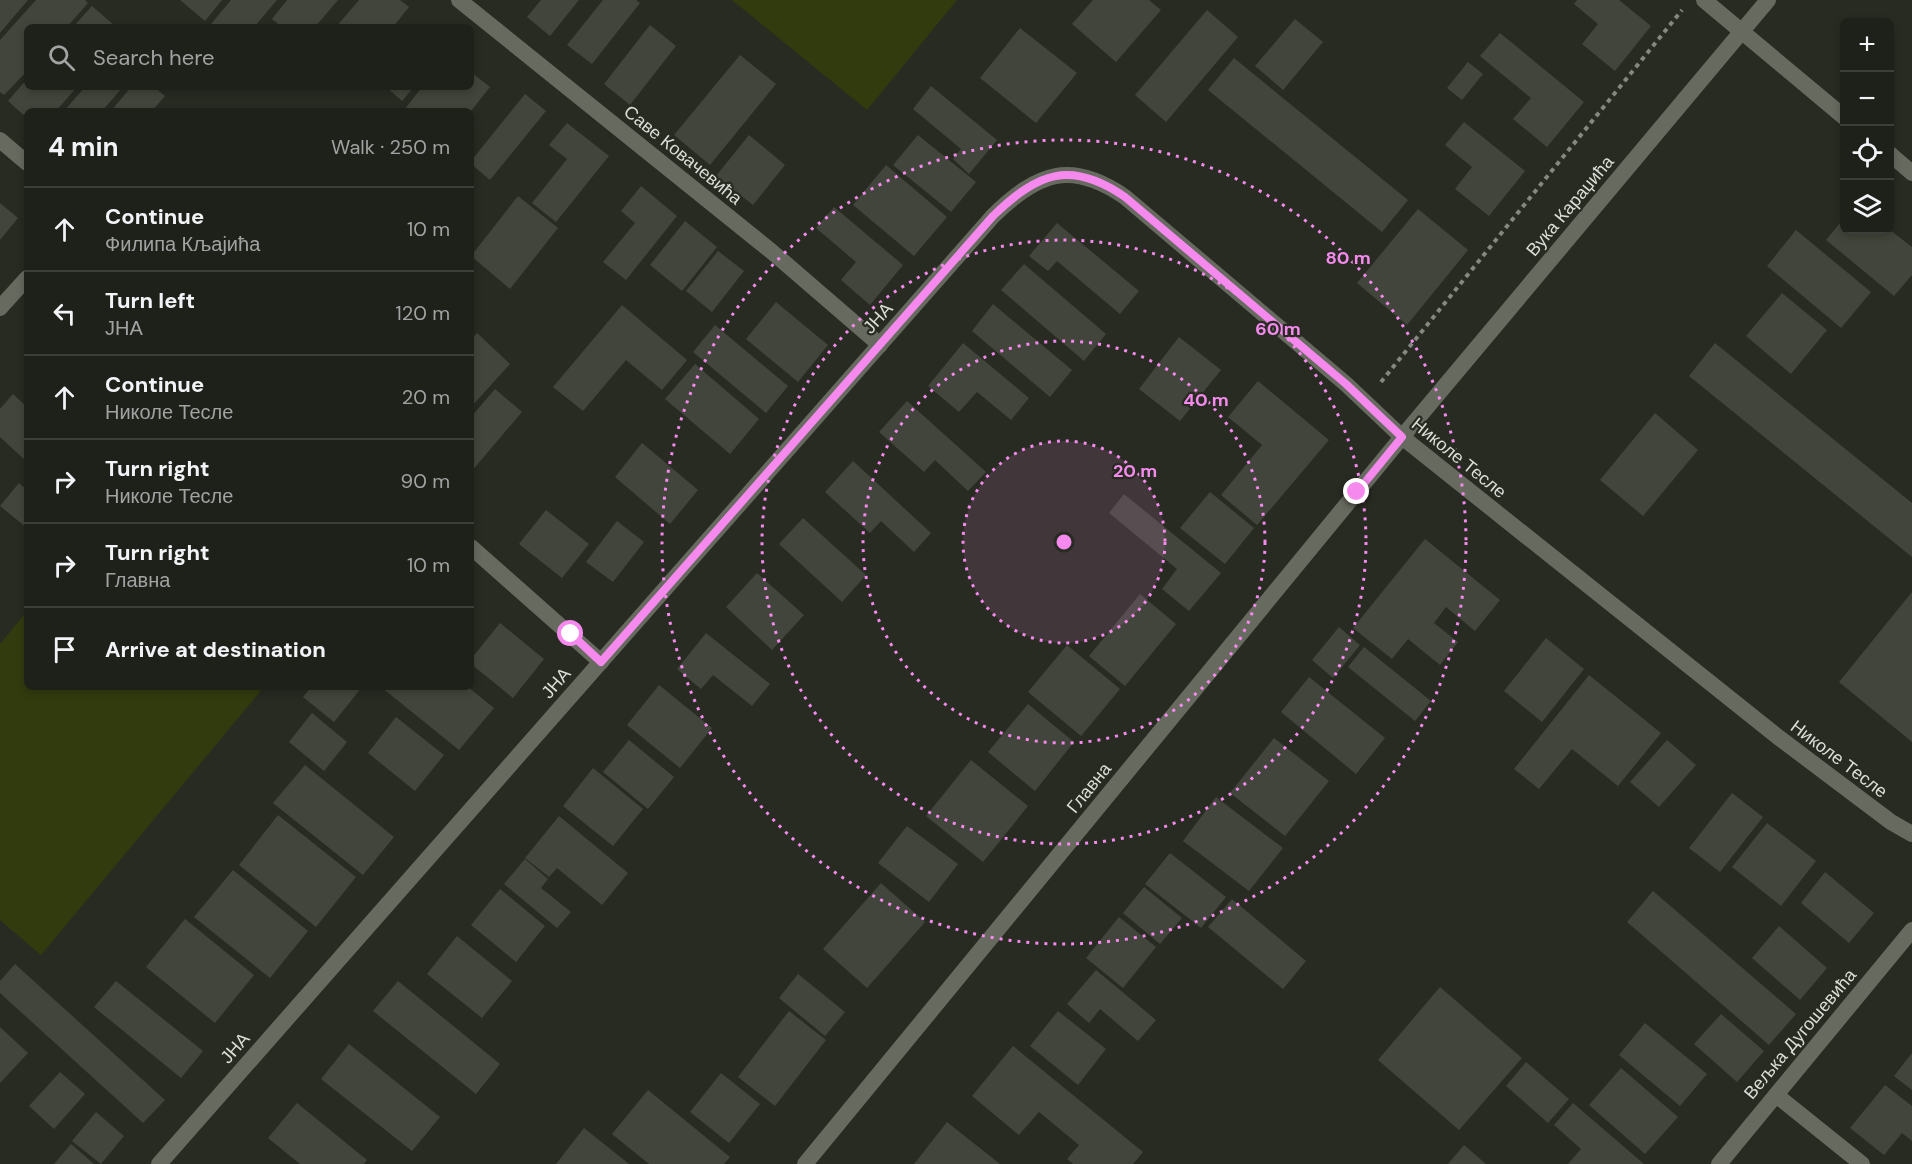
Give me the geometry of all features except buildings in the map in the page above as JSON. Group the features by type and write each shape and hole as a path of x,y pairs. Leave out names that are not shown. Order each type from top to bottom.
{"street":[{"name":"Саве Ковачевића","path":"459,0 771,251 880,345"},
{"path":"1704,0 1840,113"},
{"name":"Вука Караџића","path":"1402,437 1768,0"},
{"path":"0,140 24,160"},
{"path":"1894,157 1912,173"},
{"name":"Николе Тесле","path":"984,228 1008,202 1033,183 1048,177 1067,175 1098,180 1144,212 1365,401 1402,437 1778,737 1891,822 1912,834"},
{"name":"ЈНА","path":"159,1164 984,228"},
{"path":"0,308 24,281"},
{"name":"Главна","path":"806,1164 1402,437"},
{"path":"474,550 601,662"},
{"name":"Вељка Дугошевића","path":"1719,1164 1912,930"},
{"path":"1776,1095 1862,1164"}],"path":[{"path":"1365,401 1683,9"}],"green space":[{"path":"732,0 957,0 867,110"},
{"path":"24,615 24,690 262,690 41,955 0,920 0,644"}],"route":[{"path":"571,634 601,662 993,216 1022,190 1048,177 1083,176 1098,180 1125,197 1346,384 1402,437 1357,492"}]}
